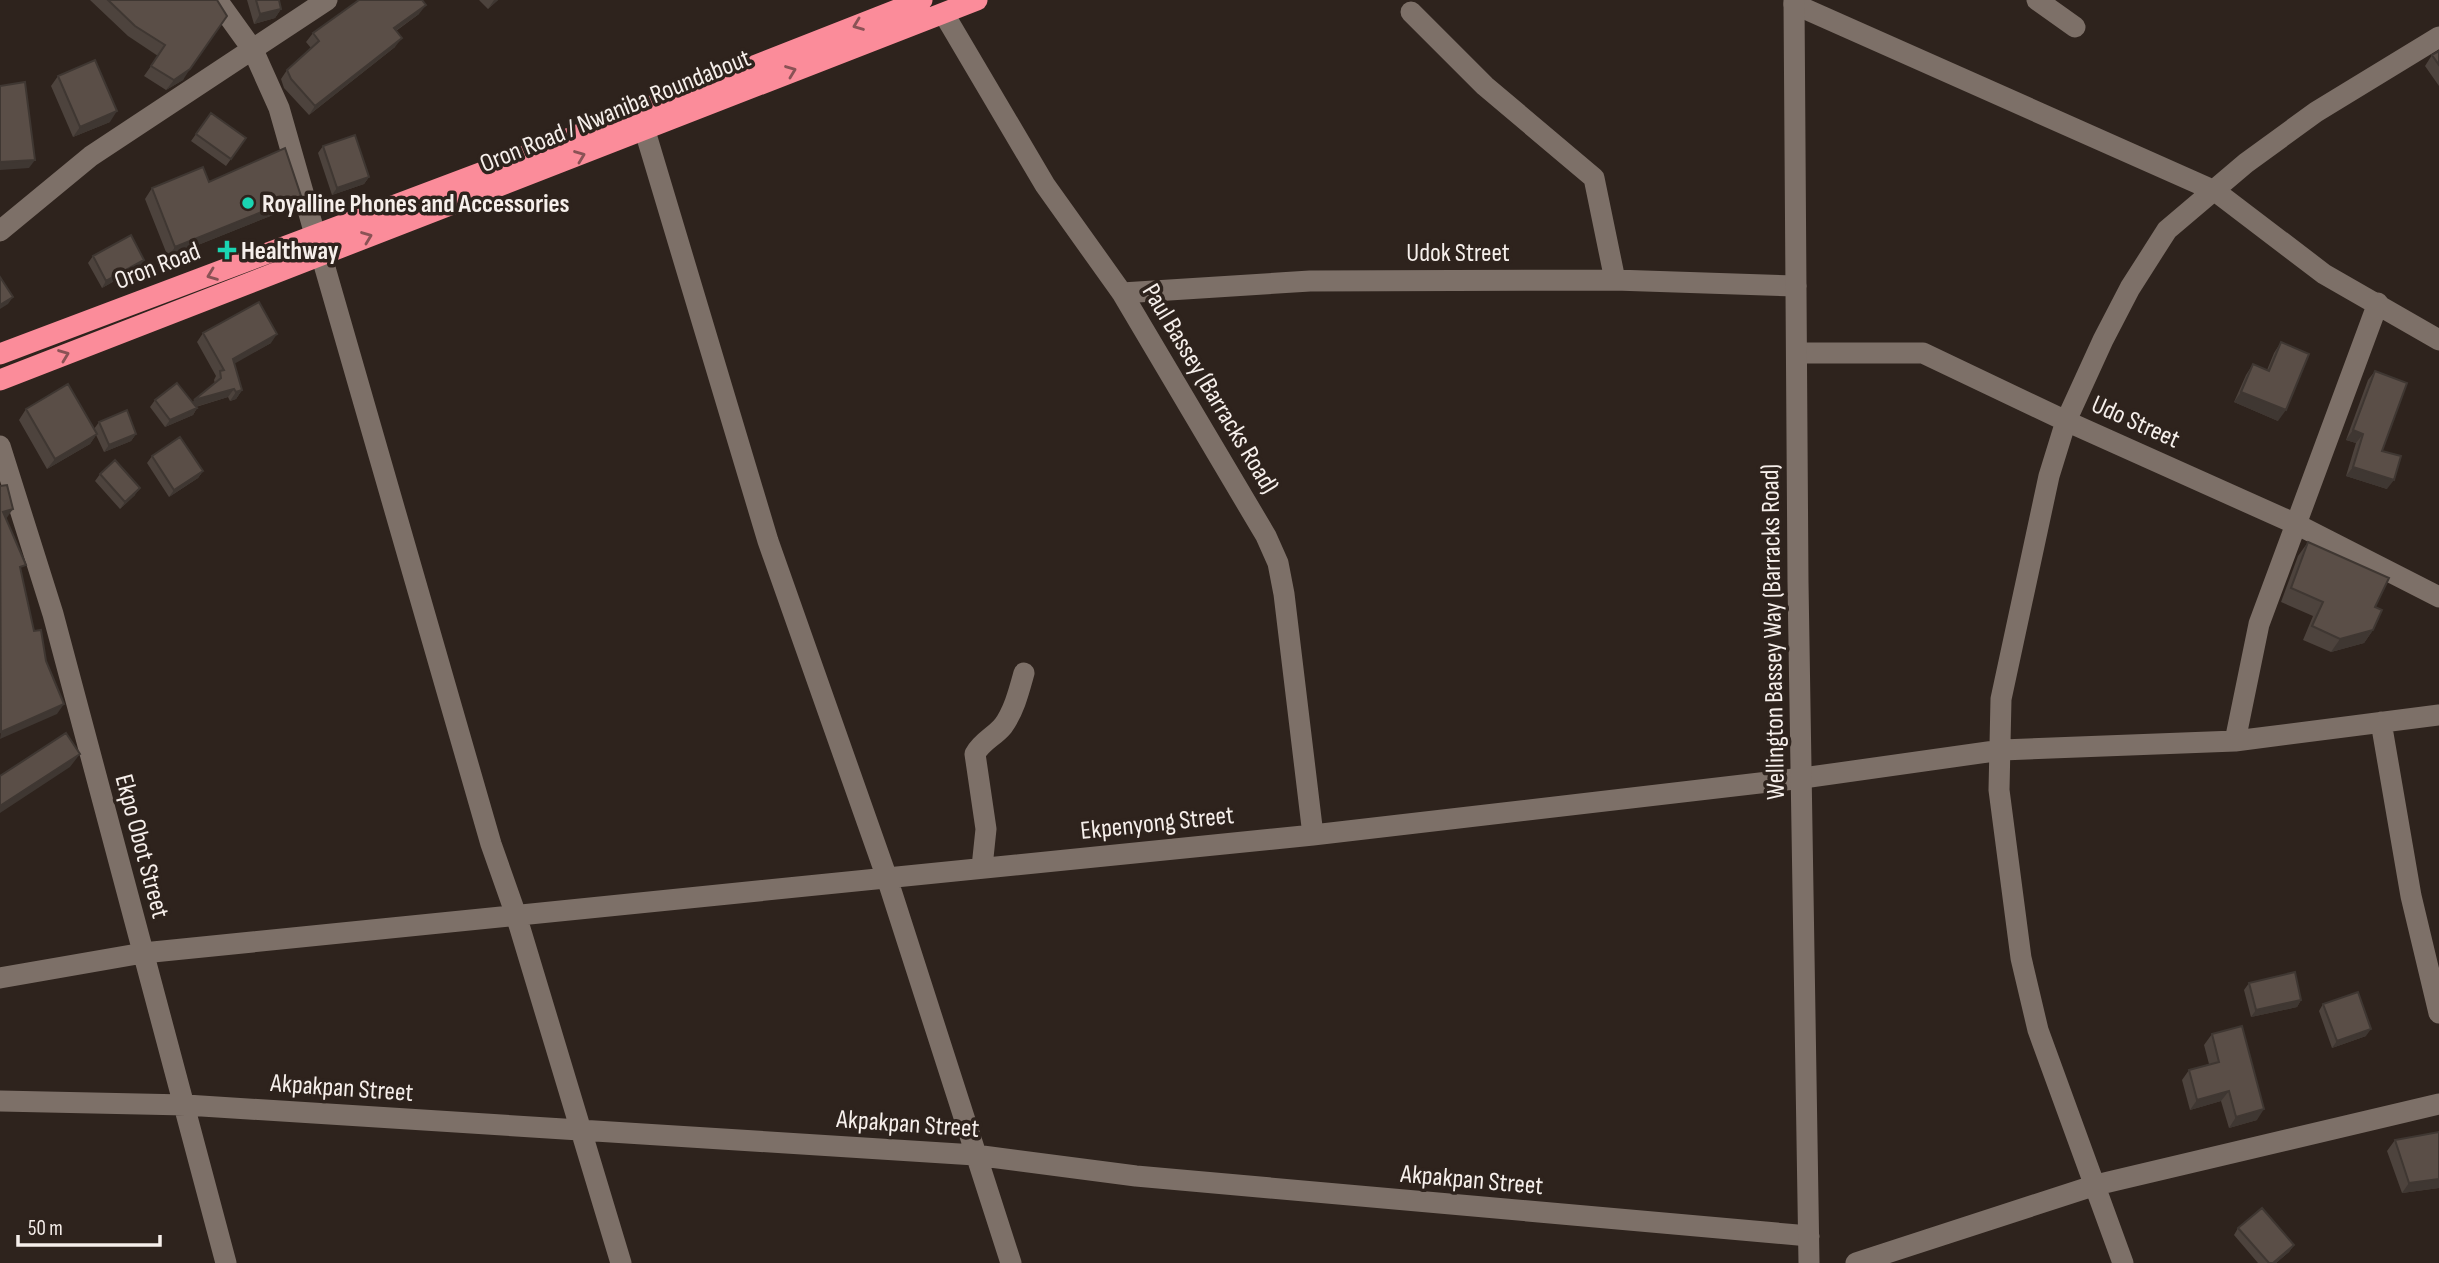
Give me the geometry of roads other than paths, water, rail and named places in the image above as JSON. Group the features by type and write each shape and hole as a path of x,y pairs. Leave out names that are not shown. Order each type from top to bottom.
{"highway":[{"name":"Oron Road","path":"0,354 319,244 922,0"},
{"name":"Oron Road / Nwaniba Roundabout","path":"0,380 319,244 645,131 722,97 977,0"}],"street":[{"path":"217,0 253,50 279,108 491,844 516,915 621,1263"},
{"path":"0,231 91,156 327,0"},
{"path":"2037,0 2075,27"},
{"path":"1794,2 2214,191 2324,274 2439,340"},
{"name":"Wellington Bassey Way (Barracks Road)","path":"1794,2 1809,1263"},
{"path":"1411,12 1485,86 1594,178 1615,280"},
{"name":"Paul Bassey (Barracks Road)","path":"944,14 1045,185 1122,293 1266,536 1278,563 1284,594 1312,835"},
{"path":"2123,1263 2038,1030 2021,958 1999,790 2002,750 2000,699 2025,578 2066,421 2119,308 2167,230 2246,163 2316,112 2439,37"},
{"path":"645,131 768,541 887,878 1011,1263"},
{"name":"Udok Street","path":"1122,293 1310,281 1615,280 1796,286"},
{"path":"2235,741 2259,624 2298,525 2378,303"},
{"name":"Udo Street","path":"1797,353 1923,353 2066,421 2298,525 2439,597"},
{"name":"Ekpo Obot Street","path":"0,446 53,614 226,1263"},
{"path":"982,867 986,829 975,754 981,744 1002,727 1013,709 1024,673"},
{"name":"Ekpenyong Street","path":"0,978 143,953 1312,835 1803,778 2002,750 2235,741 2439,715"},
{"path":"2381,722 2411,896 2439,1013"},
{"name":"Akpakpan Street","path":"0,1101 186,1105 975,1154 1136,1176 1809,1236"},
{"path":"1856,1263 2096,1185 2439,1104"}],"place":[{"name":"Royalline Phones and Accessories","path":"248,203"},
{"name":"Healthway","path":"227,250"}]}
